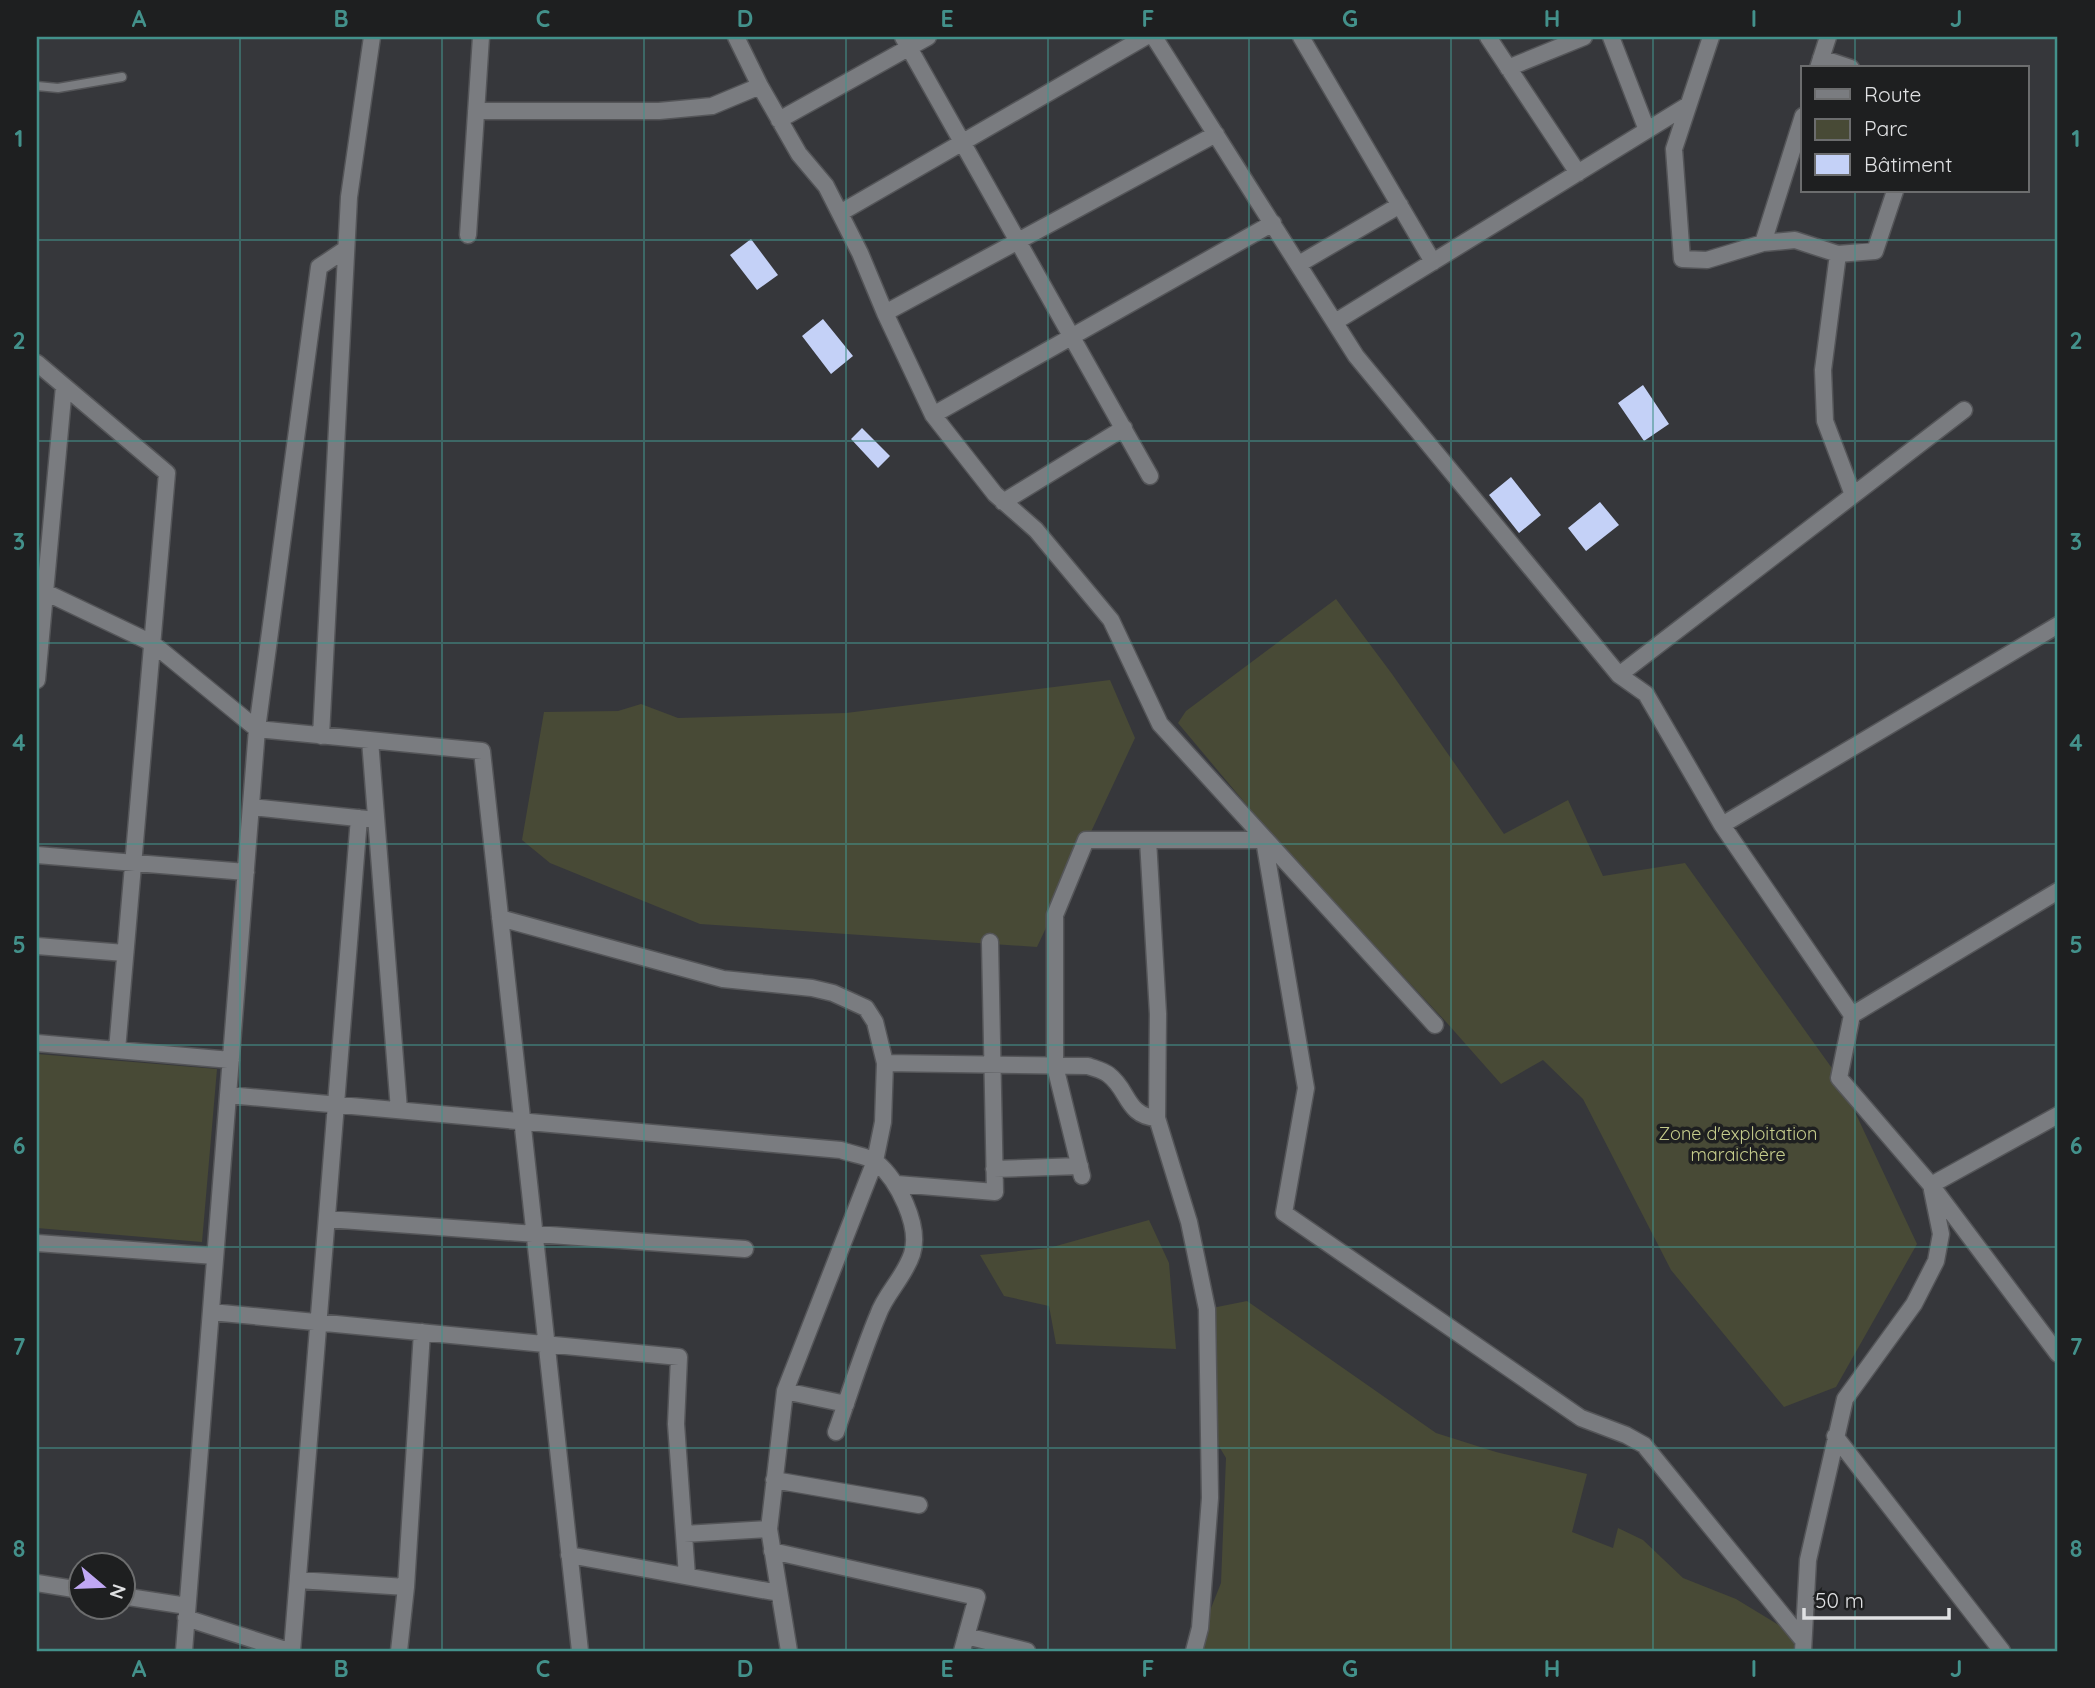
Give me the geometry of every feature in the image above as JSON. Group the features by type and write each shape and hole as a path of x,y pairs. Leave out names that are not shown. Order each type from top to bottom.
{"street":[{"path":"321,736 349,197 372,37"},
{"path":"468,235 481,37"},
{"path":"736,37 799,154 827,186 933,415 1003,502 1036,530 1111,620 1160,724 1435,1025"},
{"path":"779,120 906,42 928,37"},
{"path":"840,214 1145,37"},
{"path":"1154,37 1356,356 1619,674 1646,694 1722,825 1852,1015 1839,1078 1931,1185 2058,1354"},
{"path":"1301,37 1433,262"},
{"path":"1488,37 1577,173"},
{"path":"1508,68 1584,37"},
{"path":"1611,37 1647,130"},
{"path":"1711,37 1674,149 1682,259 1707,260 1763,243 1795,240 1838,254 1875,251 1895,192"},
{"path":"1828,37 1819,63 1838,66"},
{"path":"906,42 1150,476"},
{"path":"476,111 659,111 712,106 760,86"},
{"path":"1335,322 1688,105"},
{"path":"1763,243 1801,122"},
{"path":"885,313 1216,134"},
{"path":"1299,264 1400,205"},
{"path":"933,415 1273,223"},
{"path":"184,1651 257,729 319,267 346,249"},
{"path":"1838,254 1823,370 1825,421 1853,495"},
{"path":"37,363 167,473 117,1050"},
{"path":"37,680 41,592 64,386"},
{"path":"1619,674 1964,410"},
{"path":"1003,502 1124,428"},
{"path":"37,499 52,511"},
{"path":"41,592 152,643 257,729 482,751 580,1651"},
{"path":"1722,825 2058,625"},
{"path":"370,740 399,1110"},
{"path":"251,807 376,820"},
{"path":"136,1599 187,1612 291,1651 359,818"},
{"path":"1148,840 1158,1014 1157,1118 1189,1222 1206,1300 1210,1498 1200,1628 1194,1651"},
{"path":"994,1169 1081,1171 1055,1066 1055,915 1086,841 1264,840"},
{"path":"1264,840 1306,1088 1284,1213 1581,1418 1626,1435 1644,1445 1803,1645"},
{"path":"37,855 246,872"},
{"path":"1852,1015 2058,891"},
{"path":"500,918 723,979 812,988 833,993 866,1008 875,1022 885,1063 883,1122 875,1161 785,1391 769,1529 789,1651"},
{"path":"897,1184 995,1192 990,942"},
{"path":"37,946 125,953"},
{"path":"37,1043 231,1060"},
{"path":"885,1063 1088,1066 1111,1076 1135,1110 1146,1117 1157,1118"},
{"path":"228,1095 841,1150 875,1161 897,1184 912,1221 915,1235 913,1252 897,1286 879,1311 836,1432"},
{"path":"1931,1185 2058,1115"},
{"path":"1803,1645 1808,1560 1845,1399 1914,1304 1936,1261 1941,1234 1931,1185"},
{"path":"327,1219 745,1249"},
{"path":"37,1242 215,1256"},
{"path":"211,1312 678,1357 676,1424 687,1576"},
{"path":"399,1651 406,1587 422,1332"},
{"path":"785,1391 846,1404"},
{"path":"1835,1436 2002,1651"},
{"path":"774,1480 919,1505"},
{"path":"684,1534 769,1529"},
{"path":"772,1551 977,1597 964,1644 1027,1651"},
{"path":"569,1555 779,1592"},
{"path":"298,1580 406,1587"},
{"path":"37,1583 66,1588"}],"lane":[{"path":"37,86 58,88 121,77"}],"green space":[{"name":"Zone d'exploitation maraichère","path":"1336,599 1504,834 1568,800 1603,876 1685,863 1839,1078 1917,1244 1836,1387 1784,1407 1671,1270 1583,1099 1543,1060 1501,1084 1276,840 1178,723 1186,711"},
{"path":"1110,680 1135,738 1037,947 700,924 550,863 522,840 544,712 618,711 641,704 678,718 846,713"},
{"path":"37,1054 217,1069 202,1242 37,1228"},
{"path":"1149,1220 1169,1263 1176,1349 1056,1344 1049,1306 1004,1296 980,1255 1049,1248"},
{"path":"1247,1301 1436,1433 1496,1452 1587,1474 1572,1532 1613,1548 1618,1528 1643,1540 1683,1578 1736,1599 1802,1639 1803,1651 1194,1651 1221,1583 1226,1458 1210,1431 1207,1309"}],"building":[{"path":"751,239 778,275 757,290 730,255"},
{"path":"823,319 853,356 831,374 802,336"},
{"path":"1643,385 1669,424 1644,441 1618,403"},
{"path":"862,428 890,456 878,468 851,439"},
{"path":"1511,477 1541,515 1519,533 1489,495"},
{"path":"1600,502 1619,525 1586,551 1568,528"}]}
